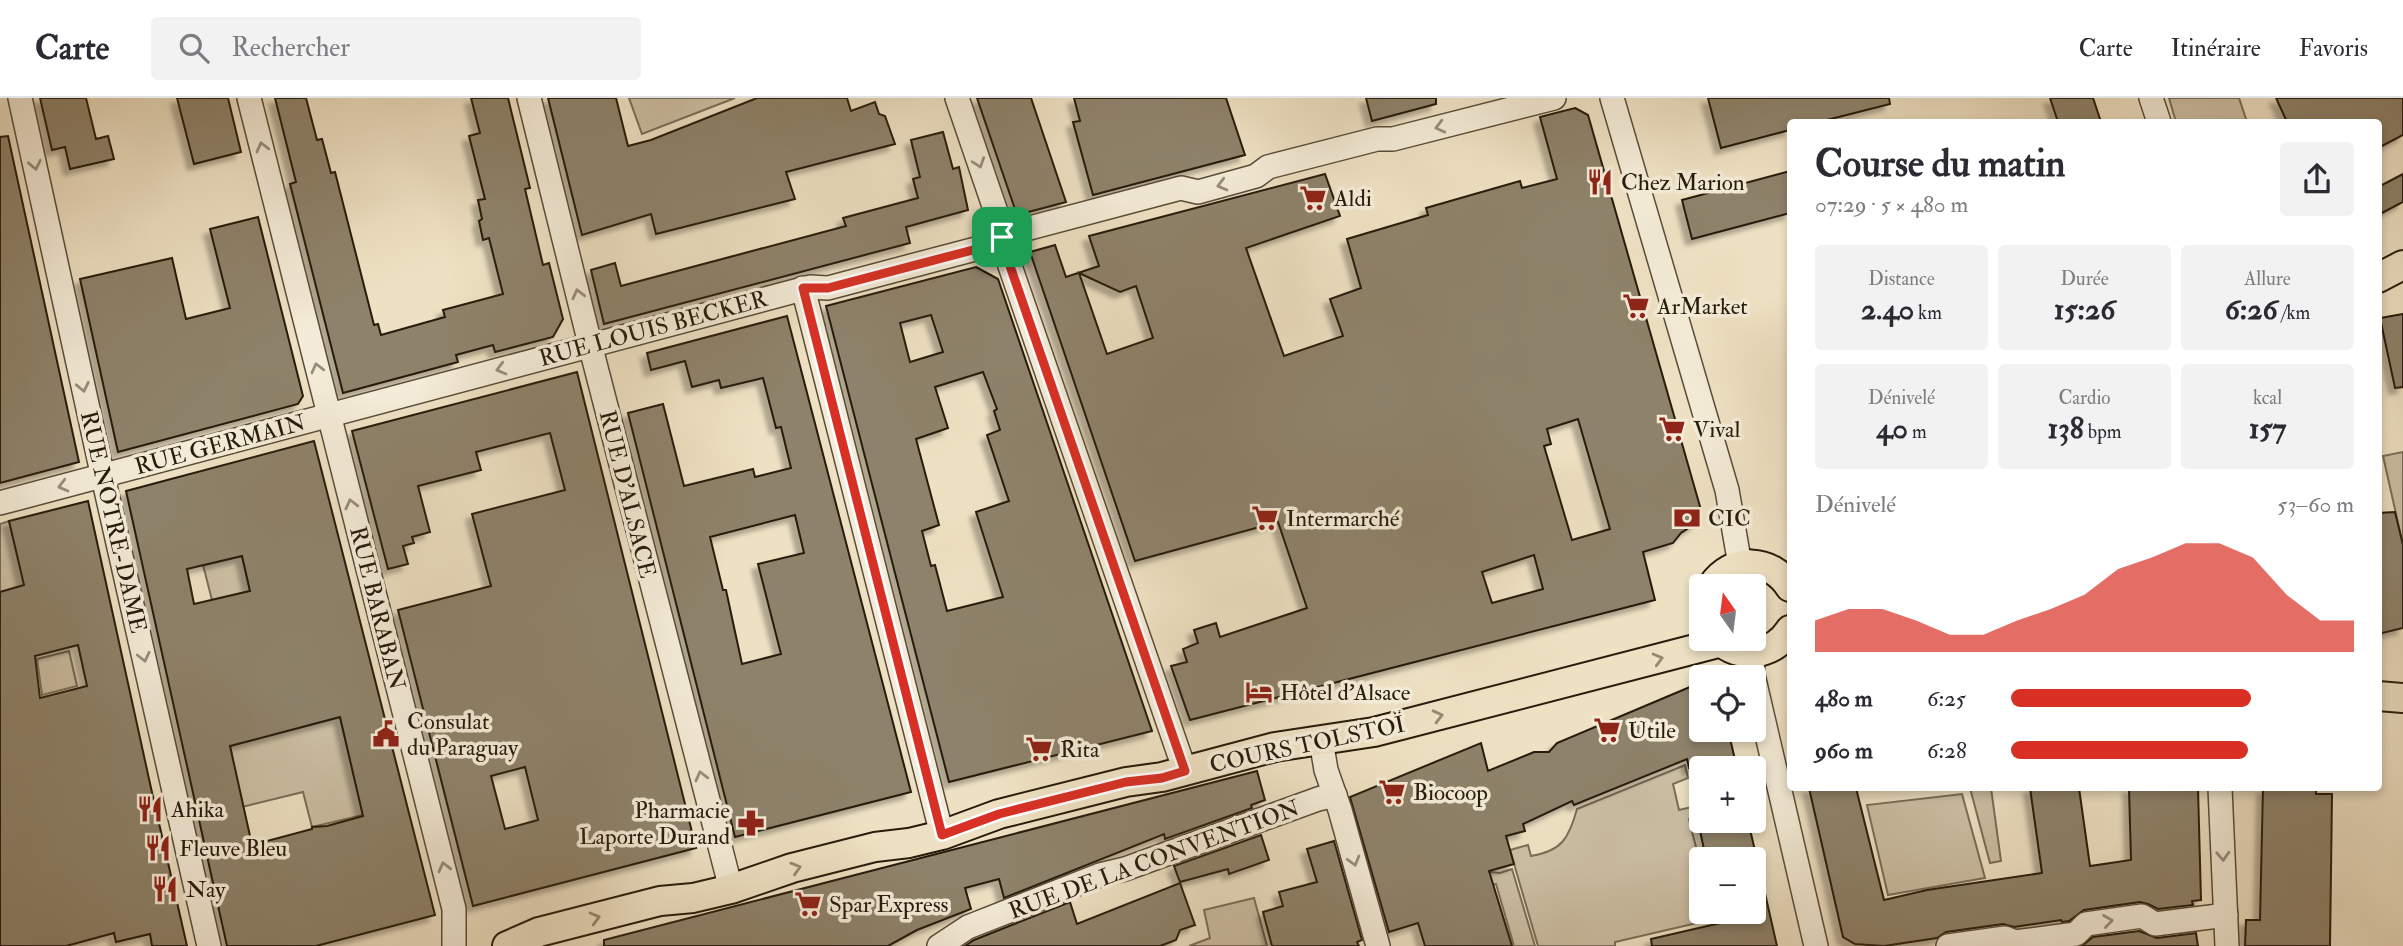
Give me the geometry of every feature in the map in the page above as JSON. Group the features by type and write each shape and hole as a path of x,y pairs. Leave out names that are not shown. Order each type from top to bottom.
{"main road":[{"path":"2382,276 2403,265"},
{"path":"1723,574 1740,565 1751,564 1773,569 1787,582"},
{"path":"1739,651 1752,654 1775,646 1787,633"},
{"name":"COURS TOLSTOÏ","path":"507,946 540,932 660,901 694,898 731,889 803,865 875,847 942,835 1012,811 1126,782 1162,778 1275,747 1374,732 1689,649"},
{"path":"2382,696 2403,698"}],"street":[{"name":"RUE NOTRE-DAME","path":"20,98 209,946"},
{"name":"RUE BARABAN","path":"250,98 327,422 454,909 454,940"},
{"name":"RUE D'ALSACE","path":"529,98 731,889"},
{"path":"957,98 997,217 1010,266 1185,771"},
{"name":"RUE LOUIS BECKER","path":"327,422 590,345 803,288 828,288 973,250 1011,233 1181,188 1198,192 1256,176 1268,167 1377,138 1393,139 1554,98"},
{"path":"1612,98 1727,490 1740,565"},
{"path":"2151,98 2158,119"},
{"path":"803,288 942,835"},
{"name":"RUE GERMAIN","path":"0,503 103,475 327,422"},
{"path":"1752,654 1753,675 1816,946"},
{"path":"1321,740 1326,770 1378,946"},
{"path":"2220,791 2227,946"},
{"name":"RUE DE LA CONVENTION","path":"953,942 968,927 1100,875 1125,869 1335,795"},
{"path":"1948,946 2005,938 2015,942 2076,934 2086,924 2142,916 2155,924 2226,915"}],"shaded area":[{"path":"629,98 735,98 642,134"},
{"path":"2169,98 2239,98 2246,119 2175,119"},
{"path":"2403,452 2403,545 2383,456"},
{"path":"9,521 25,585 0,592 0,524"},
{"path":"242,556 250,591 212,600 203,565"},
{"path":"69,651 77,686 42,695 37,659"},
{"path":"340,717 363,815 312,827 303,792 242,807 230,746"},
{"path":"1685,765 1688,778 1673,784 1679,810 1689,808 1689,833 1692,833 1696,847 1689,847 1689,924 1693,924 1615,942 1615,946 1538,946 1510,850 1528,845 1531,856 1557,847 1571,828 1577,809"},
{"path":"1971,791 1991,791 2001,861 1990,863"},
{"path":"1962,794 1985,878 1888,895 1867,805"},
{"path":"1512,869 1535,946 1514,946 1496,884 1457,895 1429,891 1491,872 1500,873"},
{"path":"1254,898 1267,946 1189,946 1210,938 1204,910"}],"building":[{"path":"40,98 86,98 96,139 108,136 114,159 70,169 65,147 52,150"},
{"path":"177,98 228,98 241,152 194,164"},
{"path":"275,98 306,98 317,140 322,139 331,173 335,172 374,325 378,324 381,335 445,317 443,310 503,294 489,238 483,240 478,200 485,199 469,136 480,133 471,98 508,98 530,188 525,189 543,265 549,263 563,319 553,337 495,352 493,345 456,355 458,362 343,393 290,184 296,182"},
{"path":"548,98 616,98 628,146 651,140 757,98 847,98 851,111 875,102 879,114 885,116 895,144 786,172 795,199 656,234 651,214 582,235"},
{"path":"977,98 1031,98 1066,202 1017,215"},
{"path":"1074,98 1226,98 1245,155 1093,195 1073,122 1080,121"},
{"path":"1366,98 1436,98 1436,104 1372,121"},
{"path":"1708,98 1889,98 1890,104 1831,119 1787,119 1787,131 1721,148"},
{"path":"2050,98 2093,98 2100,119 2057,119"},
{"path":"2276,98 2403,98 2403,135 2382,146 2382,119 2286,119"},
{"path":"1575,108 1588,115 1701,510 1696,523 1681,533 1673,543 1643,552 1655,600 1190,720 1171,666 1187,662 1183,649 1198,643 1194,630 1216,623 1220,637 1307,608 1278,522 1135,561 1030,252 1055,245 1066,277 1099,266 1089,236 1325,174 1340,216 1246,248 1284,356 1343,336 1330,299 1361,288 1347,239 1428,215 1426,208 1520,181 1522,188 1557,179 1540,117","holes":["1079,273 1120,292 1136,286 1153,338 1107,354","1578,419 1610,529 1572,540 1544,446 1551,444 1547,429","1534,555 1543,589 1492,603 1482,572"]},
{"path":"943,132 953,169 959,167 968,210 906,227 910,243 604,324 591,270 615,263 621,286 846,226 843,218 918,198 913,179 920,177 911,140"},
{"path":"8,136 79,462 0,483 0,137"},
{"path":"1787,172 1787,214 1692,239 1682,200"},
{"path":"2403,174 2403,202 2382,213 2382,185"},
{"path":"258,217 303,396 298,404 118,452 80,279 172,258 186,319 230,308 210,229"},
{"path":"976,267 998,279 1152,731 949,782 826,306","holes":["931,315 943,352 910,362 900,323","983,372 997,409 994,411 1000,430 987,435 1009,501 976,512 1003,597 947,611 935,565 931,566 922,531 939,525 916,439 948,428 935,387"]},
{"path":"2403,314 2403,387 2395,388 2382,318"},
{"path":"787,316 911,792 735,837 628,413 663,404 684,486 753,469 755,477 791,468 781,427 776,428 763,378 721,388 719,380 692,387 685,361 651,370 647,353","holes":["795,515 804,553 758,564 781,654 742,664 726,590 723,590 710,537"]},
{"path":"577,372 696,848 473,906 398,610 491,586 472,514 565,490 550,433 476,452 481,470 418,486 430,532 412,537 414,543 403,546 408,564 388,569 352,431","holes":["525,767 538,820 505,829 491,776"]},
{"path":"314,441 435,915 316,946 227,946 126,491","holes":["242,556 250,591 194,604 187,569","340,717 363,816 327,826 312,827 252,845 230,746"]},
{"path":"88,501 187,946 152,946 150,934 116,942 114,933 66,946 0,946 0,592 24,585 9,521","holes":["78,645 87,686 40,698 35,656"]},
{"path":"2395,512 2403,545 2403,628 2382,633 2382,513"},
{"path":"1689,687 1689,742 1731,742 1734,756 1689,756 1689,768 1687,759 1574,805 1572,801 1523,824 1525,831 1506,836 1514,864 1489,871 1512,946 1425,946 1418,923 1389,932 1350,797 1481,743 1488,771 1534,752 1549,752 1557,743"},
{"path":"1257,771 1265,800 1251,805 1252,808 1165,839 1164,834 1004,898 999,879 965,888 971,909 917,930 888,946 604,946 604,940"},
{"path":"1810,791 1857,791 1884,900 1927,890 2042,873 2030,791 2079,791 2090,866 2131,860 2129,791 2198,791 2201,900 2192,901 2193,905 2158,909 2140,902 2084,910 2069,921 2014,927 2003,924 1946,932 1937,938 1884,946 1855,944 1843,937"},
{"path":"2263,791 2316,791 2316,794 2332,794 2330,946 2245,946 2246,920 2260,920"},
{"path":"1701,833 1751,833 1754,847 1703,847"},
{"path":"1261,835 1269,860 1229,874 1228,869 1180,882 1174,866"},
{"path":"1334,841 1362,940 1357,942 1359,946 1272,946 1263,912 1283,906 1279,892 1317,882 1307,849"},
{"path":"1180,883 1195,925 1180,930 1176,940 1160,946 965,946 1070,902 1077,924"},
{"path":"1766,898 1777,946 1652,946 1651,939 1716,924 1766,924"},
{"path":"2139,931 2157,938 2196,933 2198,946 2082,946 2093,937"}],"place":[{"name":"Chez Marion","path":"1600,182"},
{"name":"Aldi","path":"1313,198"},
{"name":"ArMarket","path":"1636,306"},
{"name":"Vival","path":"1672,429"},
{"name":"Intermarché","path":"1265,518"},
{"name":"CIC","path":"1687,518"},
{"name":"Hôtel d'Alsace","path":"1259,692"},
{"name":"Utile","path":"1607,730"},
{"name":"Consulat du Paraguay","path":"386,734"},
{"name":"Rita","path":"1039,749"},
{"name":"Biocoop","path":"1392,792"},
{"name":"Ahika","path":"150,809"},
{"name":"Pharmacie Laporte Durand","path":"751,823"},
{"name":"Fleuve Bleu","path":"158,848"},
{"name":"Nay","path":"165,889"},
{"name":"Spar Express","path":"808,904"}],"route":[{"path":"1002,237 1185,771 1162,778 1126,782 999,814 942,835 803,288 828,288 973,250 1002,237"}]}
